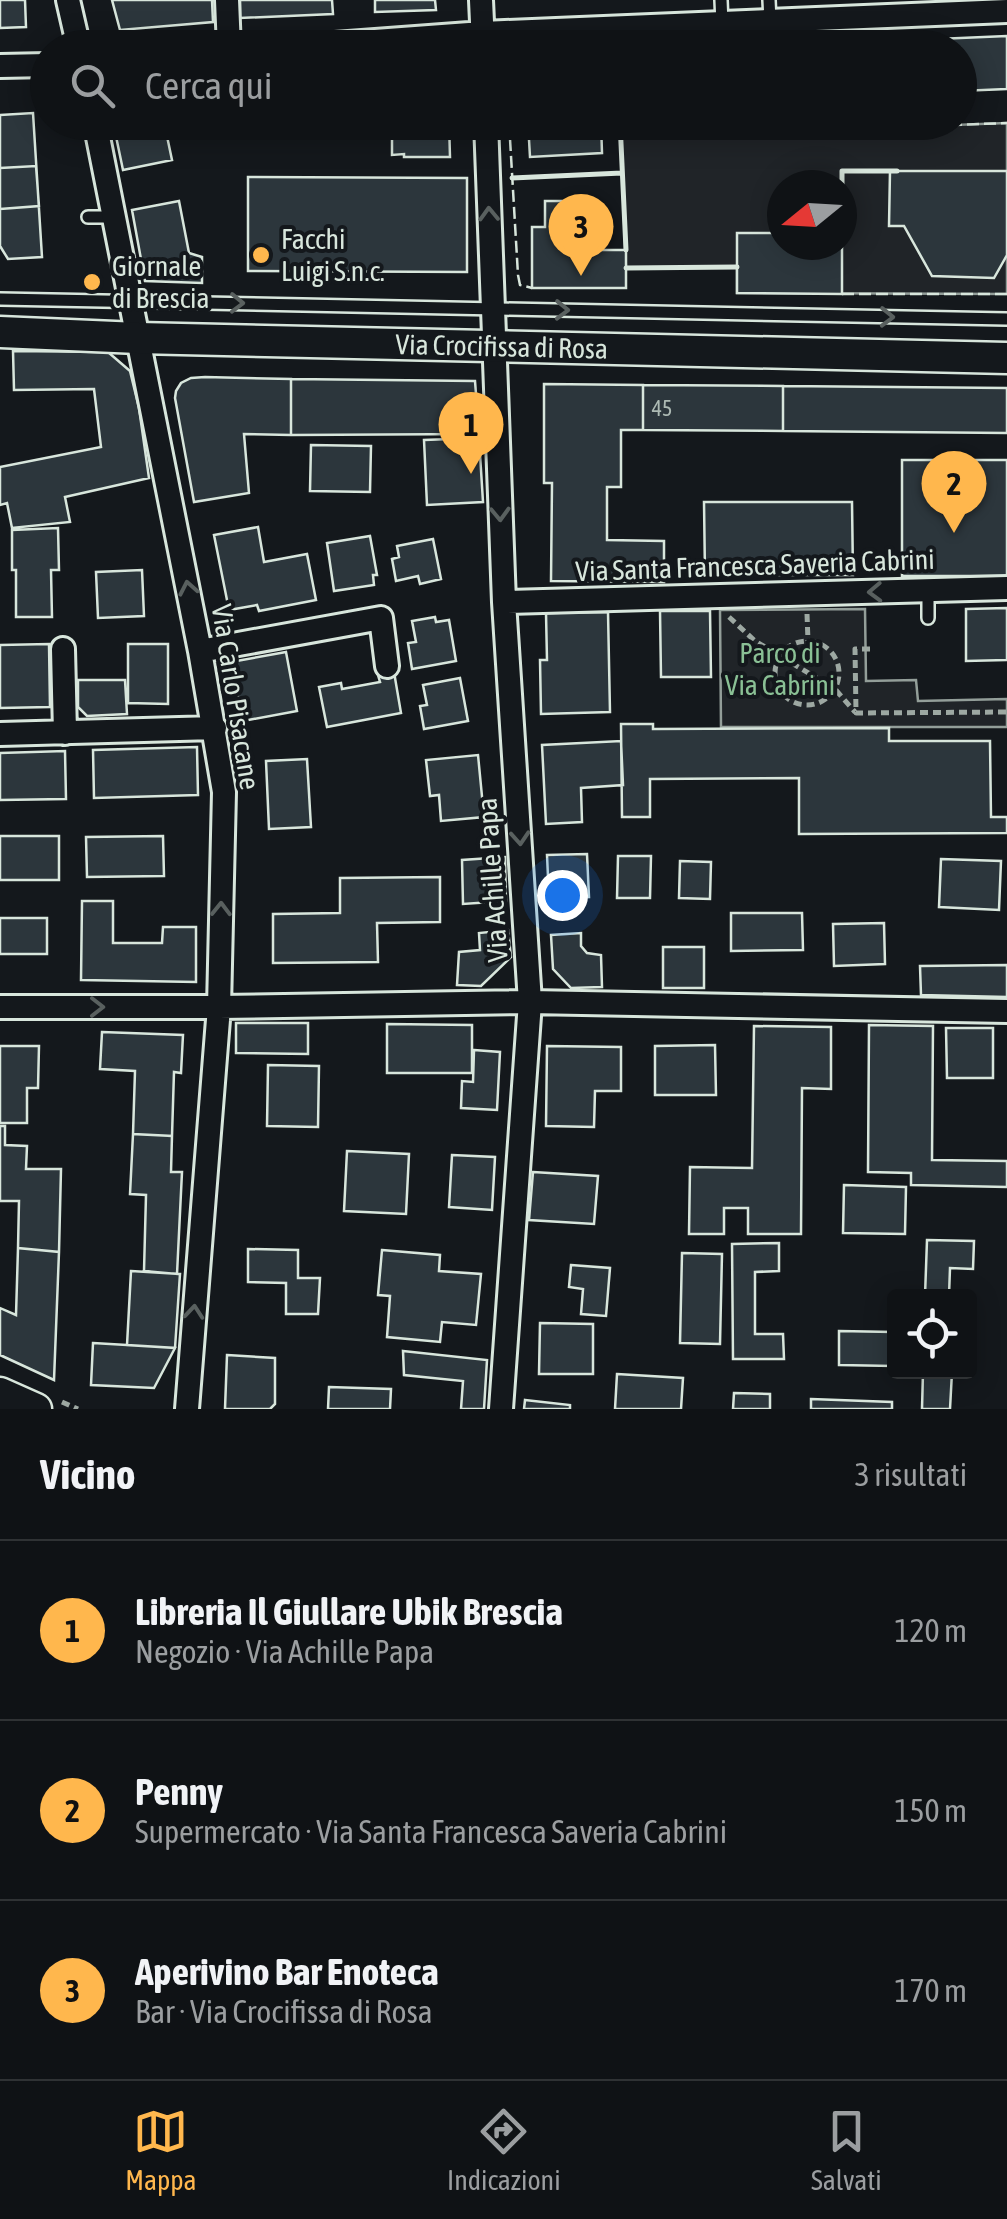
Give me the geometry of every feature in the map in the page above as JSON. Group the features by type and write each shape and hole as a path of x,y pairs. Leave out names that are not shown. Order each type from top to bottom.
{"street":[{"path":"68,0 75,30"},
{"path":"227,0 228,30"},
{"path":"480,0 482,30"},
{"path":"632,30 722,24 770,11 1007,10"},
{"path":"0,66 30,65"},
{"name":"Via Carlo Pisacane","path":"98,140 215,728 224,792 219,1007 187,1409"},
{"name":"Via Achille Papa","path":"487,140 504,602 530,1002 501,1409"},
{"name":"Via Crocifissa di Rosa","path":"0,332 1007,358"},
{"name":"Via Santa Francesca Saveria Cabrini","path":"504,602 1007,588"},
{"path":"200,651 381,618 388,666"},
{"path":"63,648 65,732"},
{"path":"0,734 215,728"},
{"path":"0,1007 530,1002 1007,1012"},
{"path":"0,1393 36,1409"}],"lane":[{"path":"721,0 722,24"},
{"path":"88,217 113,216"},
{"path":"0,299 1007,319"},
{"path":"928,590 928,618"}],"path":[{"path":"710,596 755,641 835,690 856,713 1007,712"},
{"path":"797,642 819,643 835,658 839,668 835,690 819,703 791,701 778,687 776,666 780,656 797,642"},
{"path":"856,713 854,649 870,648"}],"green space":[{"path":"1007,123 1007,294 737,293 737,267 626,268 621,140 977,140 977,124"},
{"name":"Parco di Via Cabrini","path":"865,609 866,681 916,680 918,701 1007,699 1007,727 721,727 720,610"}],"building":[{"path":"0,0 25,0 26,27 0,28"},
{"path":"112,0 212,0 213,22 120,30"},
{"path":"240,0 332,0 333,14 240,18"},
{"path":"375,0 435,0 436,10 375,12"},
{"path":"1007,36 1007,89 977,90 977,37"},
{"path":"30,113 42,257 8,259 0,246 0,115"},
{"path":"117,140 168,140 172,160 123,170"},
{"path":"392,140 450,140 450,157 392,155"},
{"path":"529,140 602,140 602,153 530,157"},
{"path":"36,166 39,206 0,209 0,168"},
{"path":"890,171 1007,171 1007,255 994,278 932,276 904,226 889,226"},
{"path":"248,177 467,178 467,272 248,271"},
{"path":"179,201 189,253 202,257 202,283 145,281 132,210"},
{"path":"545,201 592,201 593,250 626,250 626,288 532,288 532,227 545,227"},
{"path":"737,233 767,233 767,260 842,260 842,294 737,293"},
{"path":"13,351 108,352 130,371 149,478 65,497 70,522 12,528 7,503 0,505 0,467 101,447 94,389 14,390"},
{"path":"205,377 291,379 291,435 244,434 249,493 194,502 175,398 181,383"},
{"path":"291,379 475,381 479,434 291,435"},
{"path":"544,384 643,385 643,430 621,430 621,487 607,487 607,540 664,541 664,582 551,581 552,483 544,483"},
{"path":"643,385 783,386 783,431 643,430"},
{"path":"783,386 1007,388 1007,433 783,431"},
{"path":"479,438 483,502 427,505 424,440"},
{"path":"311,445 371,446 370,492 310,491"},
{"path":"902,460 1007,460 1007,576 902,576"},
{"path":"704,502 852,502 853,575 705,575"},
{"path":"258,527 264,562 307,554 316,600 259,611 257,605 229,610 214,535"},
{"path":"58,528 59,570 51,570 52,617 16,617 12,530"},
{"path":"370,536 377,575 373,575 374,585 334,591 327,543"},
{"path":"433,539 441,579 420,584 418,576 396,581 392,559 399,557 397,546"},
{"path":"142,570 144,616 98,618 96,572"},
{"path":"1007,608 1007,660 966,661 966,609"},
{"path":"660,611 710,611 711,677 661,677"},
{"path":"608,612 610,712 541,714 540,660 547,660 546,613"},
{"path":"435,617 436,622 449,620 456,661 412,669 408,643 416,642 412,621"},
{"path":"49,644 50,707 0,708 0,645"},
{"path":"128,644 168,644 168,704 128,703"},
{"path":"286,652 297,711 243,721 231,662"},
{"path":"394,672 401,713 327,727 319,687 341,683 342,689 380,682 378,675"},
{"path":"460,678 468,721 424,729 420,706 427,705 423,685"},
{"path":"78,680 125,680 127,714 87,716 78,707"},
{"path":"621,724 653,724 653,729 889,728 889,741 990,741 991,817 1007,817 1007,833 799,834 799,778 650,779 650,817 622,817"},
{"path":"621,741 623,785 581,788 582,822 546,824 542,745"},
{"path":"197,747 198,795 94,798 93,750"},
{"path":"65,751 66,799 0,800 0,753"},
{"path":"478,755 484,817 441,821 439,795 430,796 426,760"},
{"path":"307,759 311,827 269,829 266,761"},
{"path":"0,836 59,836 59,880 0,880"},
{"path":"163,836 164,876 87,877 86,837"},
{"path":"587,854 589,897 549,899 547,855"},
{"path":"618,856 651,856 650,898 617,898"},
{"path":"505,857 506,901 463,904 462,860"},
{"path":"941,859 1001,861 999,910 939,907"},
{"path":"680,861 711,862 710,899 679,898"},
{"path":"440,877 440,922 377,923 378,962 273,963 273,914 340,913 340,878"},
{"path":"82,901 113,901 113,943 162,943 163,927 196,927 196,982 81,980"},
{"path":"731,913 802,913 803,950 731,951"},
{"path":"0,918 47,918 47,954 0,954"},
{"path":"884,923 885,964 834,966 833,924"},
{"path":"508,930 511,957 481,986 457,985 459,952 480,950 479,933"},
{"path":"581,933 581,946 587,953 601,955 602,987 571,988 553,969 551,935"},
{"path":"663,947 704,947 704,988 663,988"},
{"path":"1007,965 1007,997 921,995 920,966"},
{"path":"236,1023 308,1023 308,1054 236,1053"},
{"path":"387,1024 472,1025 472,1073 387,1073"},
{"path":"869,1025 933,1026 932,1160 1007,1161 1007,1187 911,1185 911,1173 868,1172"},
{"path":"754,1026 831,1027 831,1089 802,1088 801,1234 748,1234 748,1208 724,1208 724,1234 689,1234 690,1167 752,1168"},
{"path":"946,1028 993,1028 993,1078 947,1078"},
{"path":"102,1032 183,1035 181,1073 174,1072 172,1136 133,1134 135,1071 100,1069"},
{"path":"715,1045 716,1095 655,1095 655,1046"},
{"path":"0,1046 39,1046 38,1088 27,1088 27,1123 0,1123"},
{"path":"547,1046 621,1047 621,1091 595,1091 594,1127 546,1126"},
{"path":"474,1050 500,1052 497,1110 461,1108 462,1081 473,1082"},
{"path":"268,1065 319,1066 318,1127 267,1126"},
{"path":"0,1126 5,1126 5,1145 27,1146 26,1169 61,1169 59,1252 18,1248 19,1201 0,1201"},
{"path":"133,1134 172,1136 171,1172 182,1172 177,1274 144,1271 146,1195 130,1194"},
{"path":"347,1151 409,1154 406,1214 344,1211"},
{"path":"452,1155 495,1157 492,1210 449,1207"},
{"path":"533,1172 598,1176 594,1224 529,1220"},
{"path":"844,1185 906,1187 905,1234 843,1233"},
{"path":"927,1240 974,1241 973,1269 950,1268 949,1289 925,1289"},
{"path":"779,1243 779,1271 755,1272 755,1334 783,1334 784,1359 733,1359 732,1244"},
{"path":"18,1248 59,1252 54,1380 0,1355 0,1308 16,1315"},
{"path":"248,1249 298,1250 298,1278 320,1278 318,1314 286,1314 286,1283 248,1282"},
{"path":"382,1250 440,1255 439,1271 481,1274 476,1325 442,1322 440,1342 387,1337 390,1296 378,1295"},
{"path":"682,1253 722,1254 720,1344 680,1343"},
{"path":"571,1265 610,1268 606,1316 581,1314 583,1289 569,1287"},
{"path":"131,1271 180,1274 175,1348 127,1345"},
{"path":"540,1323 593,1324 593,1374 539,1374"},
{"path":"839,1331 887,1332 887,1366 839,1365"},
{"path":"93,1343 175,1348 154,1388 91,1385"},
{"path":"403,1351 487,1360 484,1409 461,1409 463,1381 404,1375"},
{"path":"227,1355 275,1358 275,1404 270,1409 225,1409"},
{"path":"617,1374 683,1378 681,1409 615,1409"},
{"path":"923,1379 952,1379 950,1409 922,1409"},
{"path":"329,1387 391,1389 390,1409 328,1409"},
{"path":"734,1393 770,1394 770,1409 733,1409"},
{"path":"811,1399 892,1402 892,1409 811,1409"},
{"path":"525,1400 570,1405 570,1409 524,1409"}],"fence":[{"path":"977,124 1007,123"},
{"path":"510,140 518,275 520,285 532,288"},
{"path":"842,294 1007,294"}],"wall":[{"path":"621,140 626,250"},
{"path":"857,171 897,171"},
{"path":"512,178 622,173"},
{"path":"626,268 737,267"}],"place":[{"name":"Facchi Luigi S.n.c.","path":"261,255"},
{"name":"Aperivino Bar Enoteca","path":"581,276"},
{"name":"Giornale di Brescia","path":"92,282"},
{"name":"Libreria Il Giullare Ubik Brescia","path":"471,474"},
{"name":"Penny","path":"954,533"}]}
